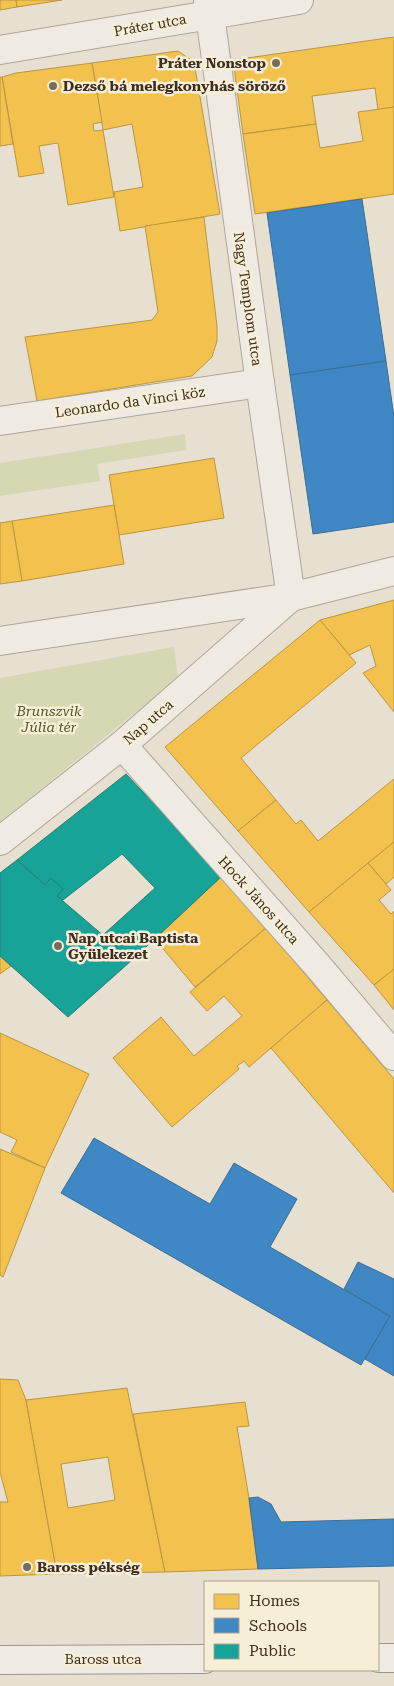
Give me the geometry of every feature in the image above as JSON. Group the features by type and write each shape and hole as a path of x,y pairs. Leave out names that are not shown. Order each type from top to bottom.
{"street":[{"name":"Práter utca","path":"0,50 209,8 299,0"},
{"name":"Nagy Templom utca","path":"209,8 291,597"},
{"name":"Leonardo da Vinci köz","path":"0,421 260,383"},
{"name":"Nap utca","path":"0,641 291,597 394,571"},
{"name":"Nap utca","path":"0,840 122,745 291,597"},
{"name":"Hock János utca","path":"122,745 317,965 394,1056"},
{"path":"379,1658 394,1658"},
{"name":"Baross utca","path":"0,1660 204,1659"}],"green space":[{"path":"185,434 186,450 97,464 100,481 0,496 0,463"},
{"name":"Brunszvik Júlia tér","path":"174,647 178,678 0,822 0,678"}],"building: Homes":[{"path":"0,0 16,0 17,7 0,10"},
{"path":"16,0 62,0 17,7"},
{"path":"394,37 394,107 378,110 375,88 312,96 316,124 243,134 233,60"},
{"path":"178,51 194,62 220,214 120,231 114,192 143,187 132,124 103,130 92,63"},
{"path":"92,63 102,122 93,124 94,131 103,130 114,197 68,205 58,143 39,146 44,173 19,177 2,77 16,73"},
{"path":"0,77 2,77 13,144 0,146"},
{"path":"394,107 394,194 255,214 243,134 316,124 320,148 363,141 358,112"},
{"path":"204,217 217,326 217,341 212,357 192,376 37,401 25,337 152,320 158,312 145,226"},
{"path":"214,458 224,518 119,535 109,475"},
{"path":"114,505 124,564 22,581 12,521"},
{"path":"12,521 22,581 0,584 0,523"},
{"path":"394,600 394,712 363,673 376,666 370,645 349,655 320,620"},
{"path":"320,620 356,663 241,758 276,800 238,831 165,747"},
{"path":"394,779 394,842 309,912 238,831 276,800 296,824 301,820 318,841"},
{"path":"394,842 394,877 386,884 368,863"},
{"path":"368,863 391,890 379,900 391,914 394,911 394,969 374,985 309,912"},
{"path":"222,876 266,928 195,987 155,939"},
{"path":"266,928 327,1000 249,1067 244,1061 237,1066 239,1069 172,1127 113,1058 161,1017 194,1056 242,1016 224,996 207,1011 190,992"},
{"path":"0,956 11,966 0,974"},
{"path":"394,969 394,1010 374,985"},
{"path":"327,1000 394,1079 394,1193 271,1048"},
{"path":"0,1033 89,1074 45,1168 11,1152 17,1140 0,1132"},
{"path":"0,1149 45,1168 3,1277 0,1275"},
{"path":"0,1379 18,1380 26,1400 57,1574 0,1576 0,1502 8,1502 0,1472"},
{"path":"127,1388 165,1572 57,1574 26,1400","holes":["108,1457 115,1500 68,1508 61,1464"]},
{"path":"245,1402 249,1426 237,1427 258,1569 165,1572 133,1414"}],"building: Schools":[{"path":"362,199 386,361 290,375 267,213"},
{"path":"386,361 394,417 394,522 313,534 290,375"},
{"path":"94,1138 210,1204 234,1163 297,1199 270,1247 390,1316 361,1365 61,1193"},
{"path":"358,1262 394,1279 394,1376 365,1359 390,1316 344,1289"},
{"path":"258,1497 271,1504 281,1522 394,1519 394,1566 258,1569 249,1498"}],"building: Public":[{"path":"126,774 222,876 132,960 103,935 155,888 122,854 63,900 57,896 63,889 51,878 45,885 17,860"},
{"name":"Nap utcai Baptista Gyülekezet","path":"17,860 45,885 51,878 63,889 57,896 132,960 68,1017 0,956 0,873"}],"place":[{"name":"Práter Nonstop","path":"276,63"},
{"name":"Dezső bá melegkonyhás söröző","path":"53,86"},
{"name":"Nap utcai Baptista Gyülekezet","path":"58,946"},
{"name":"Baross pékség","path":"27,1567"}]}
